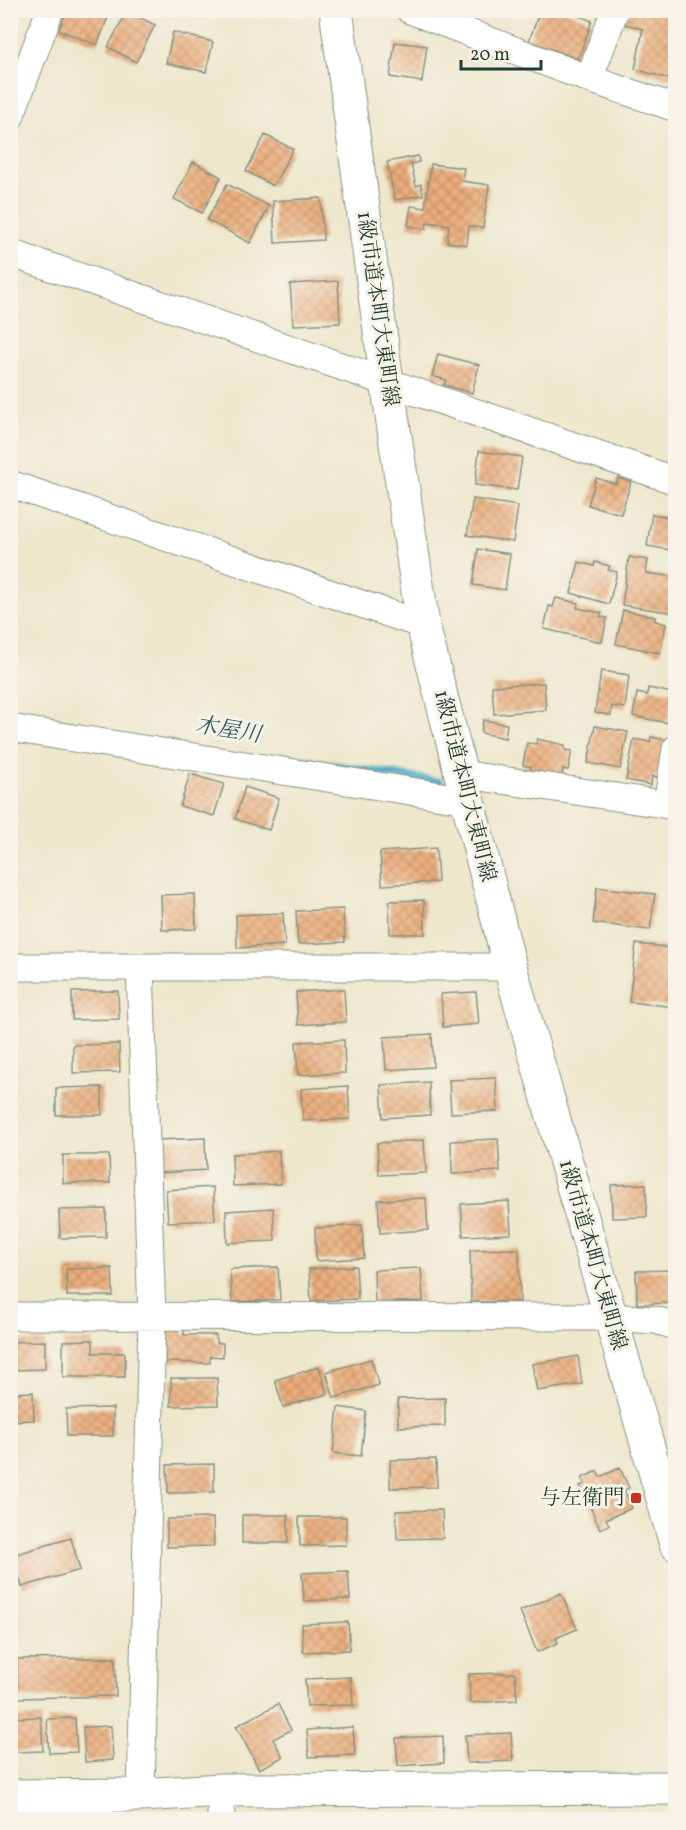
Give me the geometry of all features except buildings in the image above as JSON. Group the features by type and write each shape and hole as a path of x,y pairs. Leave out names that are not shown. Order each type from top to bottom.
{"street":[{"path":"10,117 50,10"},
{"name":"1級市道本町大東町線","path":"336,10 423,625 510,968 675,1544"},
{"path":"410,10 589,79 675,108"},
{"path":"589,79 615,10"},
{"path":"10,253 675,481"},
{"path":"10,484 423,625"},
{"path":"10,728 464,787 671,806 675,749"},
{"path":"10,967 510,968"},
{"path":"140,967 152,1316 141,1795"},
{"path":"10,1316 609,1317 655,1320 675,1326"},
{"path":"10,1796 141,1795 221,1805 675,1788"}],"waterway":[{"name":"木屋川","path":"283,757 440,782"}],"place":[{"name":"与左衛門","path":"636,1498"}]}
